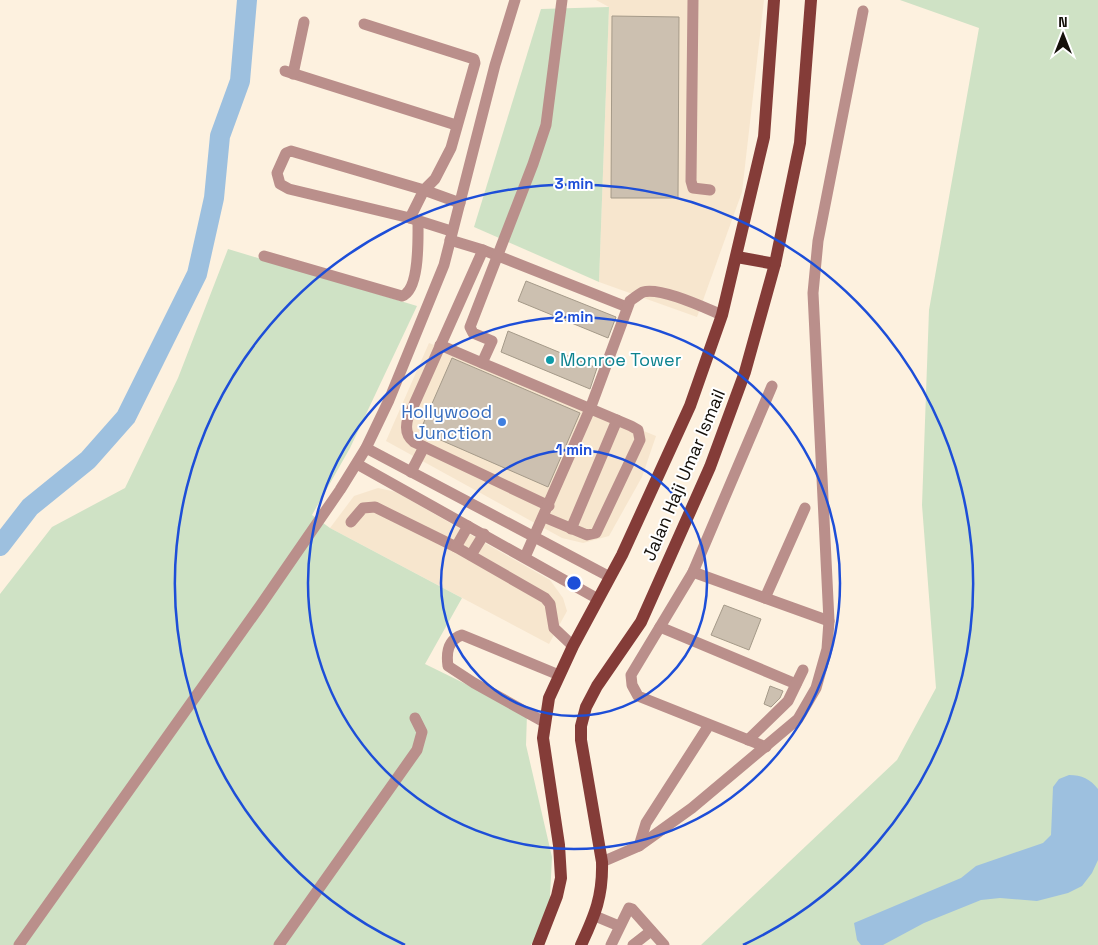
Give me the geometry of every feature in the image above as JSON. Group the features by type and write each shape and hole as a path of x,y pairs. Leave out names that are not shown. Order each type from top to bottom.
{"main road":[{"name":"Jalan Haji Umar Ismail","path":"538,945 557,896 561,878 559,845 543,738 549,698 573,646 610,577 690,406 722,315 764,137 774,0"},
{"name":"Jalan Haji Umar Ismail","path":"581,945 595,916 601,895 602,862 581,740 581,726 586,707 597,686 641,622 710,467 745,372 775,264 800,142 811,0"},
{"path":"737,257 775,264"}],"street":[{"path":"19,945 259,607 366,448 389,400 444,265 515,0"},
{"path":"482,363 492,342 473,333 470,327 546,125 553,84 562,0"},
{"path":"693,0 691,181 693,188 710,190"},
{"path":"602,862 639,846 692,808 798,719 816,688 827,649 829,621 813,294 818,241 863,10"},
{"path":"304,22 289,72 456,125"},
{"path":"264,256 402,296 408,294 412,288 417,261 414,220 424,190 435,179 451,148 456,125 474,68 474,58 364,24"},
{"path":"460,203 424,190 291,151 286,153 277,173 280,184 288,189 414,220 483,250 627,307"},
{"path":"483,250 406,425 409,439 549,506"},
{"path":"526,557 590,410 627,307 638,295 653,292 691,302 722,315"},
{"path":"440,346 638,430 640,440 596,533 587,535 544,517"},
{"path":"766,747 638,696 634,690 631,674 693,572 772,386"},
{"path":"571,529 617,420"},
{"path":"411,472 424,447"},
{"path":"366,448 610,577"},
{"path":"357,464 598,599"},
{"path":"352,522 363,508 375,507 471,555 545,598 550,604 554,628 573,646"},
{"path":"765,598 806,508"},
{"path":"456,547 468,526"},
{"path":"471,555 484,534"},
{"path":"693,572 829,621"},
{"path":"660,627 796,684"},
{"path":"544,722 474,683 448,666 449,645 455,638 462,635 559,674"},
{"path":"748,740 788,701 803,670"},
{"path":"279,945 417,750 422,732 415,718"},
{"path":"639,846 646,823 709,725"},
{"path":"611,945 626,911 632,909 664,945"},
{"path":"595,916 618,926"},
{"path":"633,945 651,931"}],"shaded area":[{"path":"596,0 764,0 742,192 697,317 599,282 609,7"},
{"path":"429,343 656,436 642,477 609,536 583,543 562,538 386,441"},
{"path":"378,488 396,492 550,580 563,598 567,611 549,644 330,528 354,496"}],"green space":[{"path":"900,0 1098,0 1098,945 701,945 897,760 936,688 922,505 929,310 979,28"},
{"path":"609,7 599,282 474,227 541,9"},
{"path":"228,249 417,306 350,448 312,515 330,528 462,598 425,664 527,714 526,745 552,857 549,916 531,945 0,945 0,594 52,527 125,488 178,378"}],"water":[{"path":"1069,775 1085,778 1098,789 1098,860 1092,873 1082,886 1068,893 1037,901 1000,898 981,900 924,923 883,945 861,945 857,940 854,923 961,878 976,866 1043,843 1051,835 1053,787 1059,779"}],"building":[{"path":"612,16 679,17 678,198 611,198"},
{"path":"526,281 616,317 608,338 518,301"},
{"name":"Monroe Tower","path":"508,331 597,368 590,389 501,352"},
{"name":"Hollywood Junction","path":"452,358 580,413 548,487 420,431"},
{"path":"724,605 761,619 749,650 711,635"},
{"path":"770,686 783,691 780,698 771,707 764,704"}],"waterway":[{"path":"0,546 30,507 88,460 126,417 197,274 214,198 220,136 240,81 247,0"}],"place":[{"name":"Monroe Tower","path":"550,360"},
{"name":"Hollywood Junction","path":"502,422"}]}
